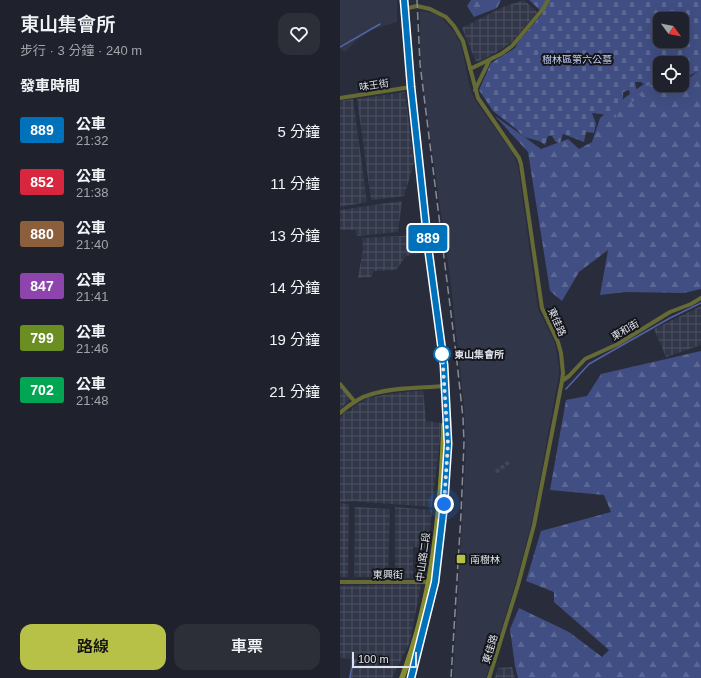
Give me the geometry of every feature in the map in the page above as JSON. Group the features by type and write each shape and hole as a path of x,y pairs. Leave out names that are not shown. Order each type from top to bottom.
{"main road":[{"name":"中山路二段","path":"404,0 411,87 429,254 444,365 445,386 443,451 432,582 411,678"},
{"name":"中山路二段","path":"402,678 432,582"}],"street":[{"path":"470,69 489,61 512,46 543,9 548,0"},
{"name":"東佳路","path":"404,9 417,6 430,9 446,17 454,26 463,41 478,98 515,151 521,164 542,308 558,342 561,353 563,373 562,381 534,525 518,585 489,678"},
{"path":"475,90 489,61"},
{"name":"味王街","path":"340,98 411,87"},
{"name":"東和街","path":"562,381 569,376 585,359 618,344 670,312 691,304 701,298"},
{"path":"340,384 355,402"},
{"path":"340,413 355,402 371,394 393,390 445,386"},
{"name":"東興街","path":"340,582 432,582"}],"shaded area":[{"path":"340,0 397,0 397,22 371,30 357,40 345,52 340,49"},
{"path":"524,0 537,12 512,42 492,55 476,62 462,28 503,7"},
{"path":"420,11 433,13 440,16 454,32 461,44 470,88 475,100 512,152 518,165 538,309 555,343 559,366 559,375 532,521 515,585 486,678 453,678 466,449 464,407 451,285 420,64"},
{"path":"405,92 414,163 404,196 371,200 357,99"},
{"path":"353,99 367,202 340,207 340,101"},
{"path":"402,201 398,232 357,236 355,230 340,230 340,210"},
{"path":"421,235 422,253 406,256 396,270 374,271 371,277 358,278 363,249 362,238"},
{"path":"701,306 701,345 666,357 654,329"},
{"path":"340,386 350,399 340,409"},
{"path":"423,390 426,421 441,423 432,507 351,501 340,502 340,418 345,412 351,411 353,407 368,398"},
{"path":"340,503 349,504 348,577 340,577"},
{"path":"355,507 390,509 388,577 354,577"},
{"path":"395,507 432,510 428,548 413,547 413,578 395,578"},
{"path":"421,584 410,642 392,678 349,678 351,659 340,658 340,586"},
{"path":"512,667 515,678 495,678 498,668"}],"green space":[{"path":"471,0 501,0 497,8 474,17 467,6"},
{"name":"樹林區第六公墓","path":"529,0 701,0 701,70 689,76 689,56 653,56 653,82 651,85 646,86 641,82 635,82 637,93 642,97 632,102 629,90 623,92 622,102 615,118 609,115 592,113 596,124 594,133 586,132 584,142 563,134 560,143 556,142 552,136 548,136 545,145 539,141 524,137 493,111 479,90 491,63 515,48 518,42 543,13"},
{"path":"701,69 701,289 684,293 626,292 600,295 608,250 579,272 562,301 550,291 528,152 495,116 541,149 568,139 579,149 592,142 600,118 653,77 653,92 689,92 689,78"},
{"path":"701,351 701,678 518,678 510,629 519,608 569,632 602,657 609,650 554,602 554,592 526,581 541,531 611,512 604,495 550,490 566,400 587,396 601,374"}],"waterway":[{"path":"340,47 380,24"},
{"path":"566,389 589,364 670,318 701,303"},
{"path":"350,678 355,661"}],"tunnel":[{"path":"496,472 509,462"}],"railway":[{"path":"417,0 420,64 463,418 464,442 461,514 451,678"}],"bus line":[{"name":"889","path":"404,0 411,87 429,254 444,365 448,444 444,504 435,582 411,678"}],"place":[{"name":"東山集會所","path":"442,354"},
{"name":"南樹林","path":"461,559"}],"route":[{"path":"442,354 442,351 448,444 444,504"}]}
